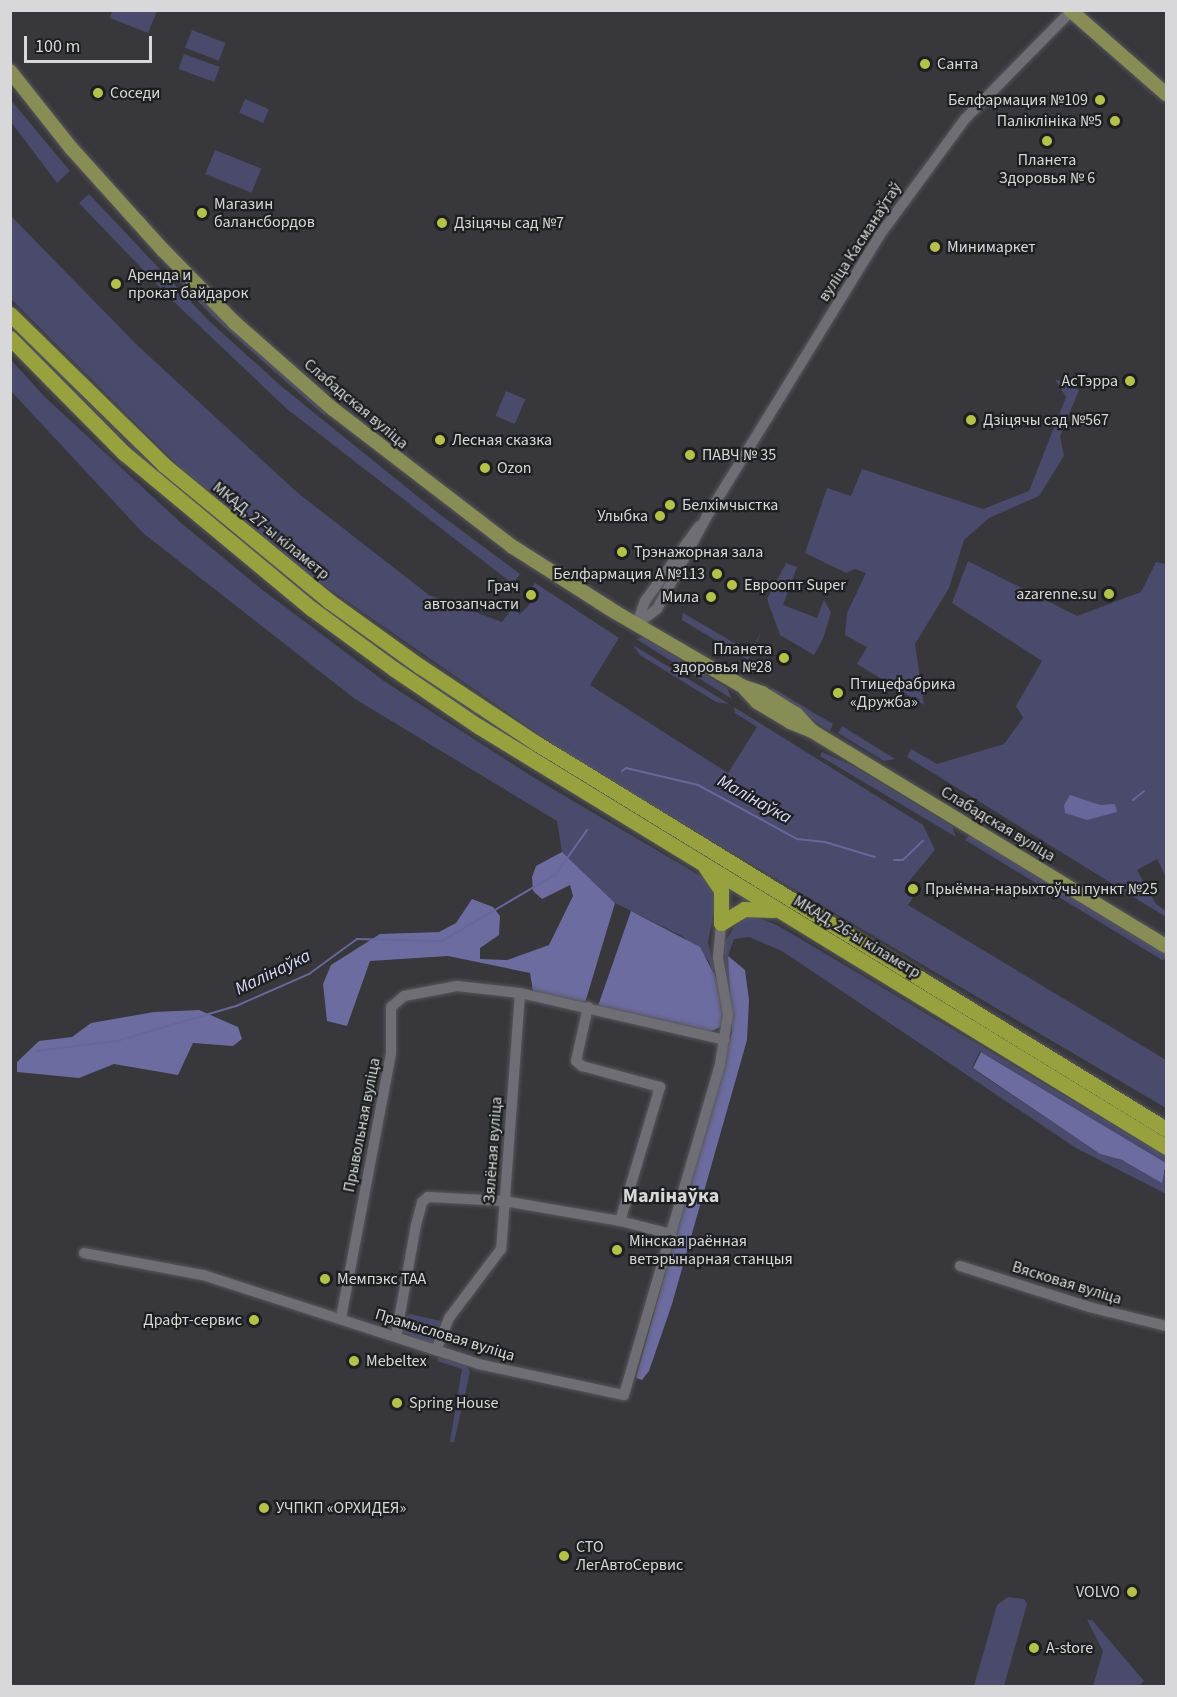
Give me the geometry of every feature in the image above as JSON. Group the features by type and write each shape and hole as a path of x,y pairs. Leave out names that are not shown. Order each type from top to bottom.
{"highway":[{"name":"МКАД, 27-ы кіламетр","path":"10,314 156,458 267,552 421,667 536,742"},
{"name":"МКАД, 27-ы кіламетр","path":"10,338 124,453 251,561 394,669 529,757"},
{"name":"МКАД, 26-ы кіламетр","path":"536,742 1102,1092 1167,1129"},
{"name":"МКАД, 26-ы кіламетр","path":"529,757 1167,1147"},
{"path":"703,863 721,890 721,923 752,907 783,914"},
{"path":"1102,1092 1167,1117"}],"main road":[{"path":"1071,11 1167,94"},
{"name":"Слабадская вуліца","path":"10,71 132,217 235,323 333,409 447,499 538,563 744,687 788,709 812,731 1167,946"}],"street":[{"name":"вуліца Касманаўтаў","path":"637,624 645,601 676,554 707,516 862,262 920,178 965,119 1071,11"},
{"path":"396,1336 422,1202 443,1196 504,1201 620,1221 670,1234 725,1040 727,1004 717,946 721,923"},
{"name":"Прывольная вуліца","path":"341,1318 391,1053 391,1007 404,996 457,986 520,993"},
{"path":"520,993 725,1040"},
{"name":"Зялёная вуліца","path":"436,1351 449,1318 501,1250 520,993"},
{"path":"588,1007 576,1061 582,1066 660,1087 620,1221"},
{"name":"Прамысловая вуліца","path":"84,1253 203,1275 341,1318 436,1351 624,1395 670,1234"},
{"name":"Вясковая вуліца","path":"960,1266 1089,1307 1167,1326"}],"shaded area":[{"path":"112,10 157,11 148,33 110,18"},
{"path":"192,30 226,43 219,61 185,48"},
{"path":"184,54 220,67 214,82 179,69"},
{"path":"10,99 70,171 57,183 11,122"},
{"path":"245,99 269,109 263,123 239,113"},
{"path":"215,150 261,169 252,193 205,174"},
{"path":"89,194 208,320 281,386 438,513 520,574 513,584 287,409 171,299 79,203"},
{"path":"11,216 138,346 299,494 429,595 502,622 512,609 520,614 528,606 535,597 528,592 535,583 619,638 590,685 728,773 757,727 735,713 734,707 923,825 935,850 910,880 904,892 913,897 908,905 1166,1060 1166,1108 585,766 315,579 182,469 11,299"},
{"path":"163,264 327,412 325,416 212,316"},
{"path":"11,360 45,397 180,522 260,588 384,681 536,779 704,878 717,894 708,942 716,978 708,960 682,936 615,903 562,852 557,821 355,699 143,533 11,391"},
{"path":"1055,379 1079,390 1060,436 1064,456 1039,496 989,518 964,540 949,588 915,644 924,705 857,664 867,647 845,635 847,613 866,573 855,569 846,573 805,553 827,488 851,496 862,469 983,509 1029,491 1066,397"},
{"path":"506,391 525,399 515,424 495,416"},
{"path":"968,561 1077,616 1141,592 1156,562 1166,564 1166,877 1157,859 1137,870 1156,904 1166,911 1166,917 907,757 911,749 937,764 1004,744 1023,718 1016,706 1042,661 952,603"},
{"path":"786,563 797,567 783,605 817,618 824,600 831,612 823,639 814,655 780,635 767,599"},
{"path":"684,604 683,613 750,652 762,631 748,660 682,620"},
{"path":"643,637 727,688 732,699 636,639"},
{"path":"633,645 729,704 716,702 640,655"},
{"path":"772,688 833,724 830,731 770,692"},
{"path":"842,726 895,759 884,761 838,733"},
{"path":"822,752 853,766 952,826 956,837 820,756"},
{"path":"1070,795 1100,805 1115,804 1117,812 1087,820 1065,813 1064,805"},
{"path":"970,835 1166,952 1166,959 1162,960 965,840"},
{"path":"562,852 615,903 585,1003 533,991 530,973 448,956 370,961 347,1026 327,1021 323,984 331,965 380,934 439,932 456,923 472,899 493,907 500,916 499,935 480,948 480,959 507,960 549,945 573,896 570,885 542,899 533,891 532,877 536,866"},
{"path":"631,911 700,947 716,978 724,1015 722,1026 710,1032 598,1006"},
{"path":"750,915 777,925 1166,1156 1166,1163 980,1051 972,1068 1100,1154 1166,1173 1166,1194 1076,1148 782,951 749,937 734,939 728,956 733,1017 729,1031 724,944 734,927"},
{"path":"728,956 745,970 749,1000 747,1040 672,1304 649,1371 642,1380 636,1378 732,1032"},
{"path":"199,1010 238,1027 242,1039 233,1046 193,1043 178,1075 114,1064 79,1078 17,1072 17,1062 39,1041 72,1037 91,1023 154,1012"},
{"path":"981,1052 1166,1163 1162,1183 1122,1160 1100,1154 973,1068"},
{"path":"410,1314 441,1321 433,1346 400,1331 403,1319"},
{"path":"438,1357 466,1366 470,1372 454,1442 450,1442 462,1369 437,1361"},
{"path":"1008,1597 1024,1599 1027,1604 1004,1686 974,1686 997,1605"},
{"path":"1087,1620 1092,1620 1144,1681 1139,1686 1093,1686 1103,1651"}],"waterway":[{"name":"Малінаўка","path":"622,771 626,768 698,785 797,839 825,842 875,857"},
{"name":"Малінаўка","path":"1133,800 1144,791"},
{"name":"Малінаўка","path":"36,1051 117,1041 236,1006 309,974 357,939 442,941 556,874 587,830"},
{"name":"Малінаўка","path":"894,860 903,860 923,841"}],"place":[{"name":"Санта","path":"925,64"},
{"name":"Соседи","path":"98,93"},
{"name":"Белфармация №109","path":"1100,100"},
{"name":"Паліклініка №5","path":"1115,121"},
{"name":"Планета Здоровья № 6","path":"1047,141"},
{"name":"Магазин балансбордов","path":"202,213"},
{"name":"Дзіцячы сад №7","path":"442,223"},
{"name":"Минимаркет","path":"935,247"},
{"name":"Аренда и прокат байдарок","path":"116,284"},
{"name":"АсТэрра","path":"1130,381"},
{"name":"Дзіцячы сад №567","path":"971,420"},
{"name":"Лесная сказка","path":"440,440"},
{"name":"ПАВЧ № 35","path":"690,455"},
{"name":"Ozon","path":"485,468"},
{"name":"Белхімчыстка","path":"670,505"},
{"name":"Улыбка","path":"660,516"},
{"name":"Трэнажорная зала","path":"622,552"},
{"name":"Белфармация А №113","path":"717,574"},
{"name":"Евроопт Super","path":"732,585"},
{"name":"azarenne.su","path":"1109,594"},
{"name":"Грач автозапчасти","path":"531,595"},
{"name":"Мила","path":"711,597"},
{"name":"Планета здоровья №28","path":"784,658"},
{"name":"Птицефабрика «Дружба»","path":"838,693"},
{"name":"Прыёмна-нарыхтоўчы пункт №25","path":"913,889"},
{"name":"Мінская раённая ветэрынарная станцыя","path":"617,1250"},
{"name":"Мемпэкс ТАА","path":"325,1279"},
{"name":"Драфт-сервис","path":"254,1320"},
{"name":"Mebeltex","path":"354,1361"},
{"name":"Spring House","path":"397,1403"},
{"name":"УЧПКП «ОРХИДЕЯ»","path":"264,1508"},
{"name":"СТО ЛегАвтоСервис","path":"564,1556"},
{"name":"VOLVO","path":"1132,1592"},
{"name":"А-store","path":"1034,1648"}],"district":[{"name":"Малінаўка","path":"671,1196"}]}
